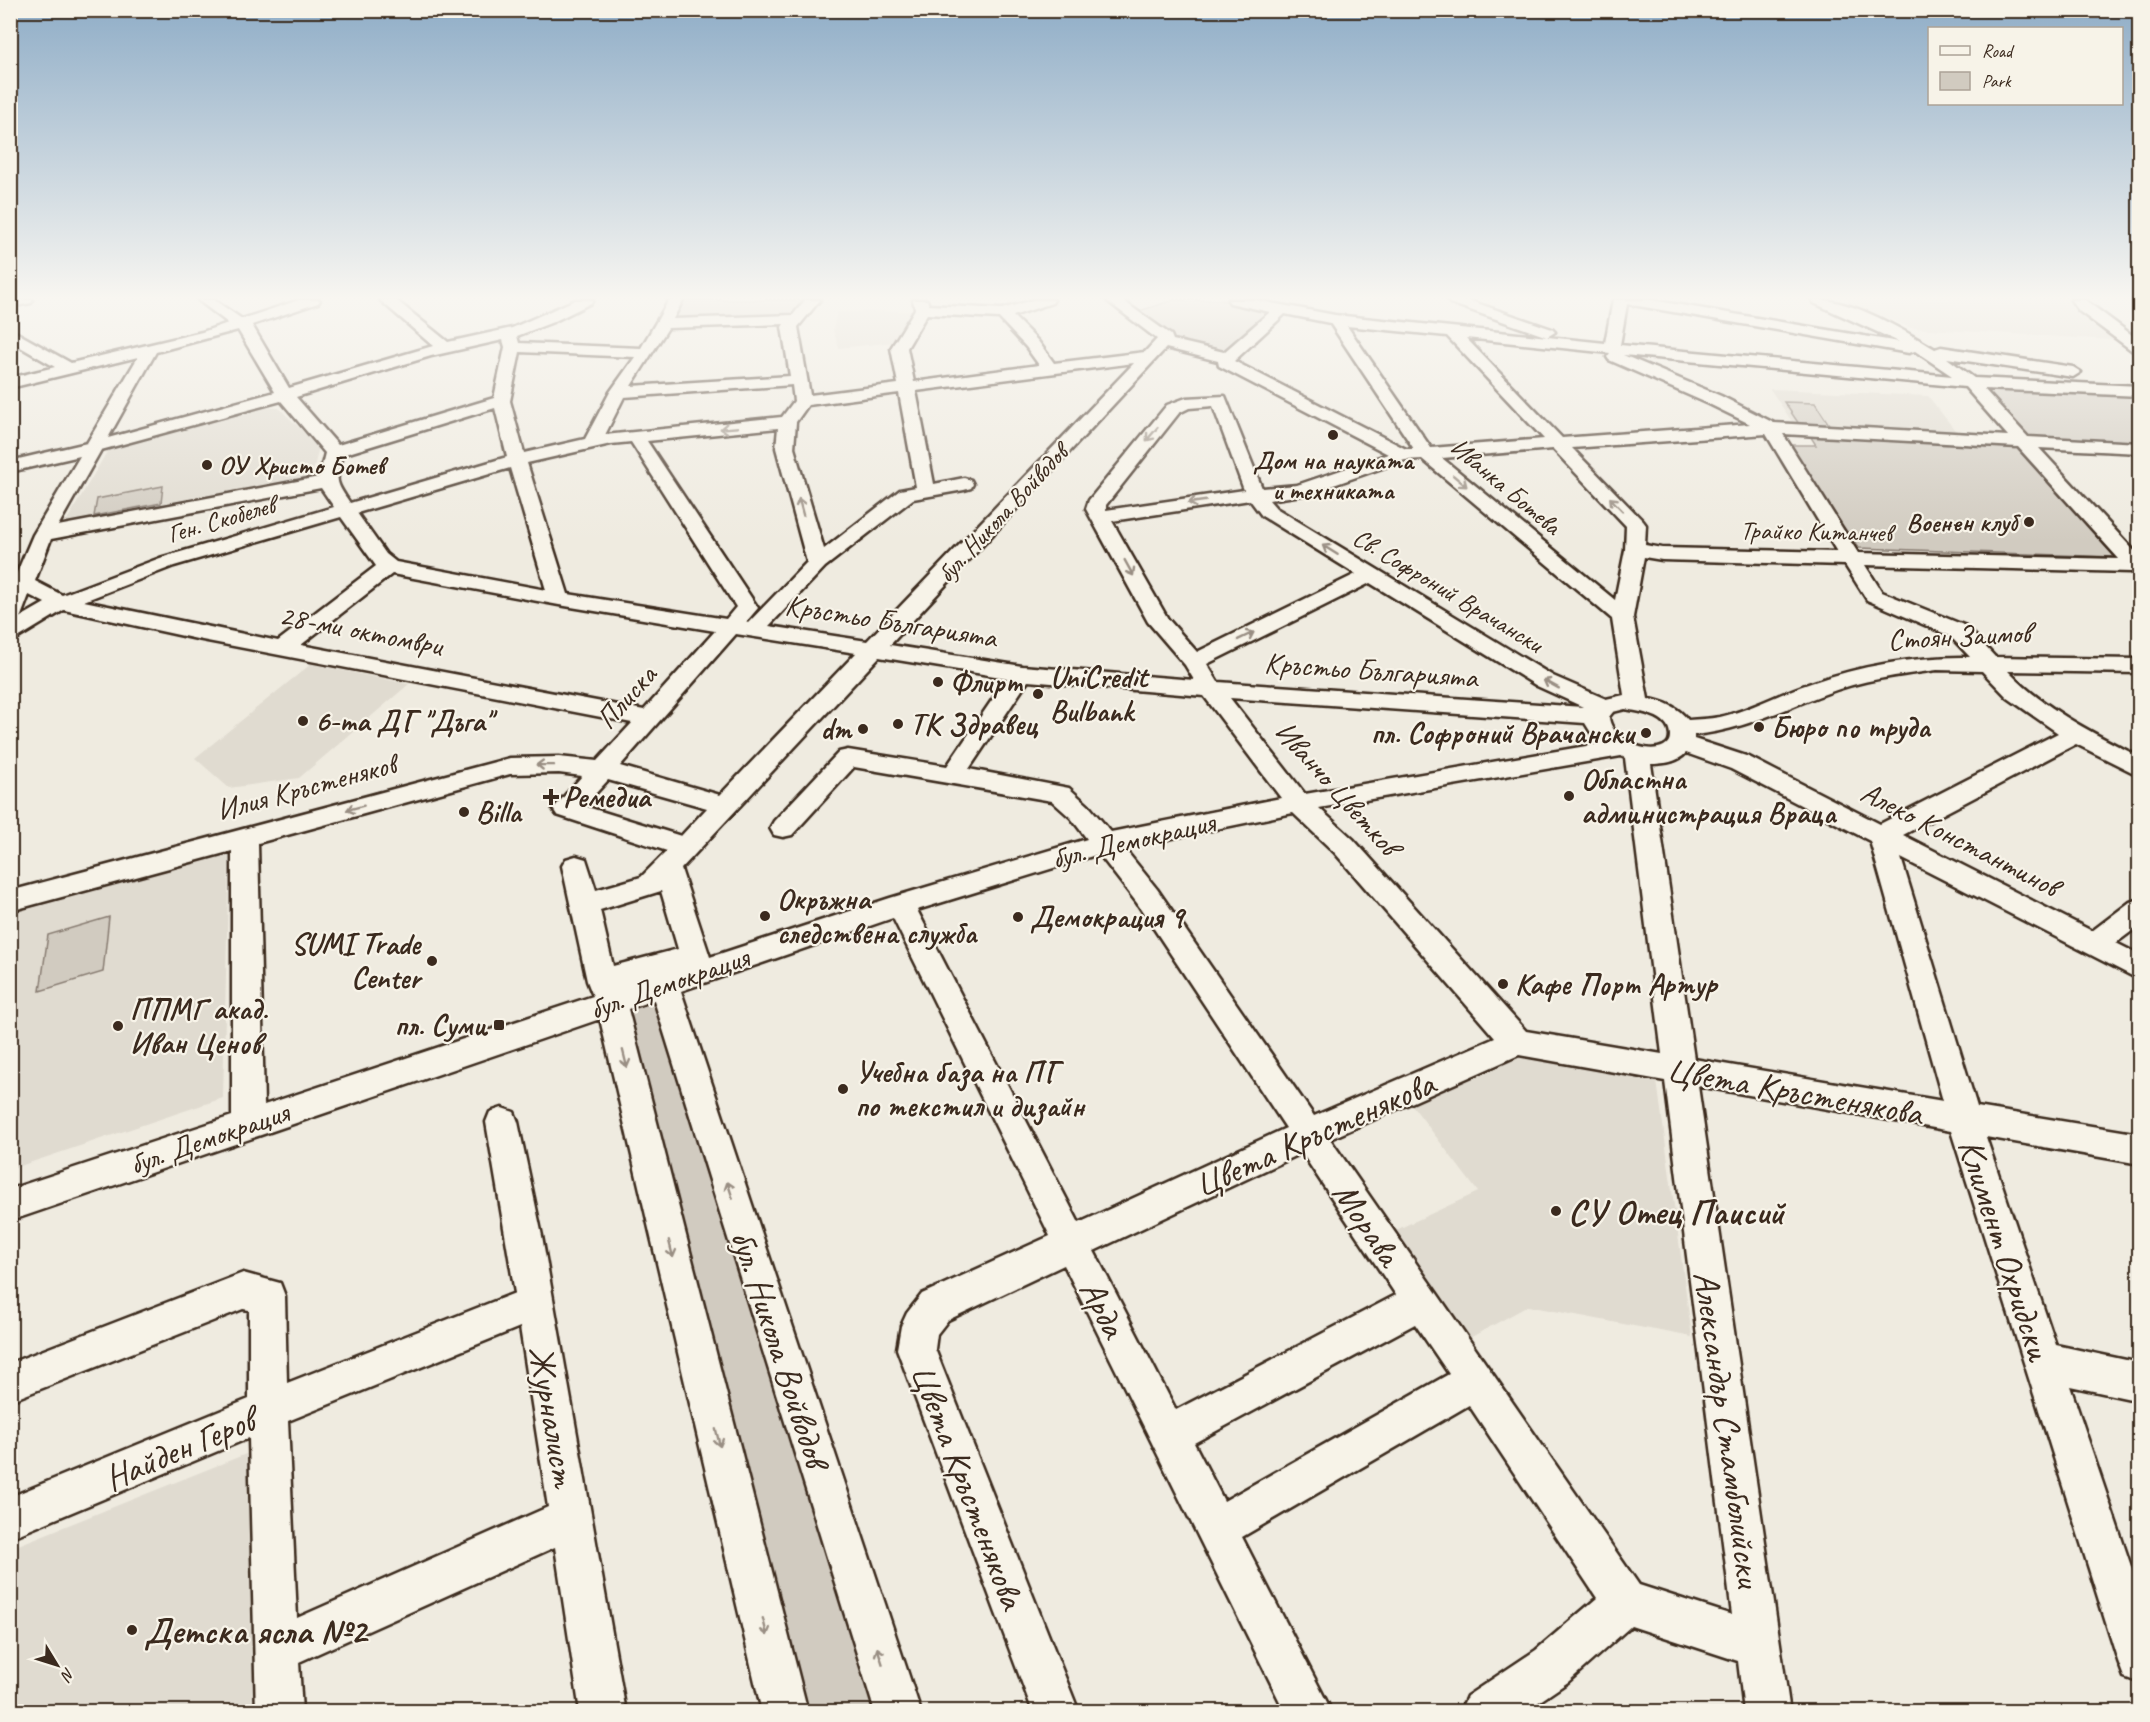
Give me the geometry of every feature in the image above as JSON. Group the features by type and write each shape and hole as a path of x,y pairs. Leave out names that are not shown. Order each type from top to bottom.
{"street":[{"path":"10,616 20,581 43,535 131,380"},
{"path":"277,380 285,395 334,452"},
{"path":"10,467 92,447 333,380"},
{"path":"505,380 502,401 517,460 559,599"},
{"path":"593,442 618,392 626,380"},
{"path":"618,392 795,380"},
{"path":"800,380 803,400 788,422 785,448 818,563 907,494 964,484"},
{"path":"905,380 926,490"},
{"path":"803,400 965,380"},
{"name":"бул. Никола Войводов","path":"585,904 651,884 1127,380"},
{"path":"1259,380 1403,455"},
{"name":"Иванка Ботева","path":"1375,380 1426,453 1622,617"},
{"path":"1497,380 1636,525 1635,550 1622,617 1637,703 1659,709 1669,715 1682,736"},
{"path":"1669,380 1715,400 1771,429 1874,596 1958,631 2016,693 2076,734 2139,768"},
{"path":"1943,380 2139,391"},
{"path":"1967,380 2138,567"},
{"path":"2121,380 2139,383"},
{"name":"Св. Софроний Врачански","path":"1100,517 1096,509 1098,499 1173,409 1186,403 1219,400 1255,494 1269,512 1545,681 1601,711"},
{"path":"334,452 502,401"},
{"name":"Ген. Скобелев","path":"10,633 61,603 167,562 517,460 593,442 788,422"},
{"path":"1100,517 1255,494 1280,494 1301,490 1403,455 1771,429 2139,448"},
{"path":"636,437 744,621"},
{"path":"2105,446 2139,460"},
{"path":"283,648 389,566 380,558 327,481 334,452"},
{"path":"43,535 327,481"},
{"name":"Иванчо Цветков","path":"1100,517 1159,622 1194,662 1210,689 1298,803 1344,846 1517,1042"},
{"name":"Трайко Китанчев","path":"1635,550 1662,554 2138,567"},
{"name":"Плиска","path":"676,857 566,809 744,621 780,604 818,563"},
{"name":"Кръстьо Българията","path":"389,566 559,599 744,621 875,649 1022,673 1210,689 1601,711 1625,702 1637,703"},
{"path":"1194,662 1370,575"},
{"name":"28-ми октомври","path":"20,581 61,603 650,718"},
{"name":"Стоян Заимов","path":"1630,751 1667,754 1677,750 1682,736 1743,718 1818,688 1880,670 1936,663 2139,666"},
{"path":"953,775 1022,673"},
{"path":"1601,711 1596,722 1604,736 1630,751"},
{"path":"1881,835 2076,734"},
{"name":"Алеко Константинов","path":"1682,736 1740,763 2139,969"},
{"name":"бул. Демокрация","path":"10,1205 248,1125 606,992 664,984 698,964 1106,843 1298,803 1630,751"},
{"name":"Александър Стамболийски","path":"1630,751 1680,1070 1767,1712"},
{"name":"Морава","path":"783,828 848,758 1060,794 1080,812 1147,896 1625,1602"},
{"name":"Илия Кръстеняков","path":"10,901 510,766 559,765 603,770 726,805"},
{"name":"Климент Охридски","path":"1881,835 1964,1119 2139,1661"},
{"path":"245,837 248,1125"},
{"path":"606,992 698,964 676,857"},
{"path":"576,866 785,1712"},
{"name":"Арда","path":"900,905 1309,1712"},
{"path":"2094,945 2139,909"},
{"name":"бул. Никола Войводов","path":"664,984 898,1712"},
{"name":"Цвета Кръстенякова","path":"1056,1712 916,1349 920,1326 935,1307 1308,1134 1517,1042 2139,1149"},
{"name":"Журналист","path":"502,1122 572,1518 603,1712"},
{"path":"10,1382 243,1292 267,1296 268,1410 535,1303"},
{"path":"1169,1435 1421,1301"},
{"path":"2043,1361 2139,1382"},
{"path":"1216,1529 1475,1380"},
{"name":"Найден Геров","path":"10,1518 268,1410 279,1712"},
{"path":"277,1649 572,1518"},
{"path":"1483,1712 1552,1666 1625,1602 1759,1646"}],"shaded area":[{"path":"1770,389 1928,396 1958,434 1795,426"},
{"name":"ОУ Христо Ботев","path":"254,407 279,408 319,447 311,480 63,527 108,450"},
{"name":"6-та ДГ \"Дъга\"","path":"311,664 409,684 299,778 229,788 195,758"},
{"name":"ППМГ акад. Иван Ценов","path":"229,853 223,1098 11,1169 11,914"},
{"name":"СУ Отец Паисий","path":"1517,1055 1657,1081 1692,1337 1528,1306 1466,1340 1396,1230 1478,1192 1412,1105"},
{"name":"Детска ясла №2","path":"251,1452 255,1711 11,1712 11,1548"}],"green space":[{"path":"1979,387 2139,394 2139,445 2026,438"},
{"path":"1784,402 1815,403 1830,426 1799,424"},
{"path":"1809,434 2013,444 2115,557 1859,548 1781,445 1816,445"},
{"path":"163,486 161,503 94,516 97,499"},
{"path":"109,917 103,972 40,991 48,935"},
{"path":"664,984 899,1711 800,1711 611,1003"}],"place":[{"name":"Дом на науката и техниката","path":"1333,435"},
{"name":"ОУ Христо Ботев","path":"207,465"},
{"name":"Военен клуб","path":"2029,522"},
{"name":"Флирт","path":"938,682"},
{"name":"UniCredit Bulbank","path":"1038,694"},
{"name":"6-та ДГ \"Дъга\"","path":"303,721"},
{"name":"ТК Здравец","path":"898,724"},
{"name":"Бюро по труда","path":"1759,727"},
{"name":"dm","path":"863,729"},
{"name":"пл. Софроний Врачански","path":"1646,733"},
{"name":"Областна администрация Враца","path":"1569,796"},
{"name":"Ремедиа","path":"551,797"},
{"name":"Billa","path":"464,812"},
{"name":"Окръжна следствена служба","path":"765,916"},
{"name":"Демокрация 9","path":"1018,917"},
{"name":"SUMI Trade Center","path":"432,961"},
{"name":"Кафе Порт Артур","path":"1503,984"},
{"name":"пл. Суми","path":"499,1025"},
{"name":"ППМГ акад. Иван Ценов","path":"118,1026"},
{"name":"Учебна база на ПГ по текстил и дизайн","path":"843,1089"},
{"name":"СУ Отец Паисий","path":"1556,1211"},
{"name":"Детска ясла №2","path":"132,1630"}]}
